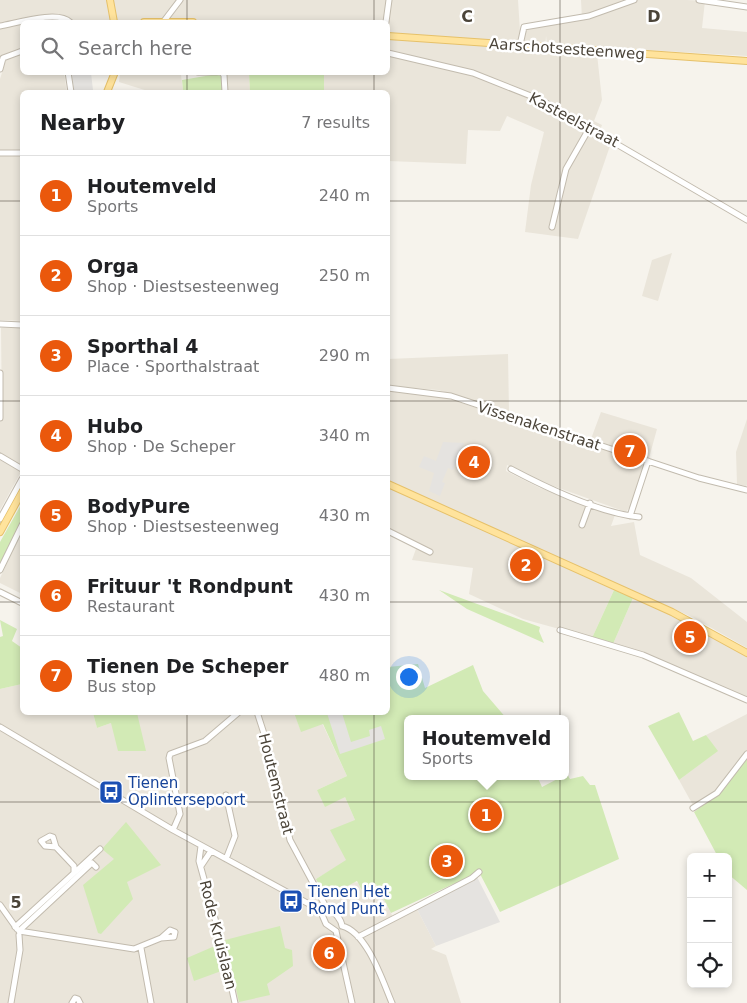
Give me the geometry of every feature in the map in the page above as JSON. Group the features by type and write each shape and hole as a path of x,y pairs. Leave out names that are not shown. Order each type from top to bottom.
{"main road":[{"path":"110,0 114,20"},
{"name":"Aarschotsesteenweg","path":"390,36 747,61"},
{"path":"110,90 114,75"},
{"path":"390,485 672,612 747,653"},
{"path":"0,532 20,496"},
{"path":"0,537 20,502"}],"street":[{"path":"165,20 180,0"},
{"path":"386,20 389,0"},
{"path":"520,45 524,27 583,17 634,0"},
{"path":"699,0 747,7"},
{"path":"32,20 54,16 68,20"},
{"path":"0,26 20,22"},
{"path":"0,69 2,58 20,52"},
{"name":"Kasteelstraat","path":"390,53 474,73 541,100 747,220"},
{"path":"68,75 71,90"},
{"path":"224,75 225,90"},
{"path":"552,227 566,169 590,127"},
{"path":"0,153 20,153"},
{"path":"0,324 20,325"},
{"path":"0,373 0,418"},
{"name":"Vissenakenstraat","path":"390,388 451,396 717,483 747,490"},
{"path":"0,456 20,468"},
{"path":"630,516 648,461"},
{"path":"511,469 541,485 590,503 630,516 639,517"},
{"path":"0,519 20,483"},
{"path":"582,526 590,503"},
{"path":"390,532 430,552"},
{"path":"0,570 20,535"},
{"path":"0,592 20,602"},
{"path":"560,630 643,655 747,700"},
{"path":"173,830 180,819 169,758 170,754 173,751 205,741 235,715"},
{"name":"Houtemstraat","path":"258,715 266,740 290,840 326,907 339,918 342,926 348,928 358,937 374,961 392,1003"},
{"path":"0,727 173,830 320,910 326,924 336,931 352,1003"},
{"path":"693,808 717,793 747,754"},
{"path":"226,794 235,836 226,859"},
{"name":"Rode Kruislaan","path":"201,846 199,852 201,866 235,1003"},
{"path":"56,847 74,866 74,873"},
{"path":"18,931 100,849"},
{"name":"Rode Kruislaan","path":"201,866 210,851"},
{"path":"18,931 92,863 96,867"},
{"path":"358,937 472,878 479,872"},
{"path":"0,905 18,931 20,950 11,1003"},
{"path":"320,910 326,907"},
{"path":"336,931 341,929 342,926"},
{"path":"18,931 127,949 141,948 160,938"},
{"path":"141,948 151,1003"},
{"path":"72,1003 75,998 80,1003"}],"shaded area":[{"path":"0,0 518,0 520,31 582,19 581,0 687,0 705,1 702,28 747,32 747,56 547,44 546,36 545,51 597,54 602,100 594,121 602,125 600,130 611,143 578,239 525,232 531,185 544,132 507,116 500,131 468,130 466,164 390,161 390,90 324,90 324,75 390,75 390,20 20,20 20,51 3,55 0,61"},
{"path":"20,54 20,75 64,75 67,90 20,90 20,321 0,320 0,79 6,60"},
{"path":"72,75 91,75 93,90 74,90"},
{"path":"120,75 181,75 183,90 145,90 119,82"},
{"path":"225,75 249,75 250,90 226,90"},
{"path":"672,253 658,301 642,296 652,260"},
{"path":"20,327 20,466 0,454 0,420 2,417 1,328"},
{"path":"508,354 509,412 438,390 390,386 390,359"},
{"path":"390,390 443,397 642,462 643,466 632,504 626,512 542,482 507,465 506,471 540,488 615,515 611,526 634,522 640,555 691,578 747,622 747,648 694,618 390,482"},
{"path":"601,412 657,429 649,458 591,439"},
{"path":"747,419 746,486 737,484 736,452"},
{"path":"443,442 464,443 453,470 448,468 442,482 445,483 440,496 429,491 434,473 419,467 424,456 436,461"},
{"path":"0,459 20,471 20,474 0,510"},
{"path":"390,488 614,590 592,638 523,619 469,594 473,568 412,560 417,546 390,532"},
{"path":"19,538 20,593 0,583 0,578"},
{"path":"633,598 681,620 747,657 747,699 705,679 613,644"},
{"path":"20,684 20,715 94,715 97,728 133,715 295,715 301,731 322,723 347,776 317,790 345,797 355,820 346,861 316,879 376,884 393,917 415,905 436,946 431,949 446,955 461,1003 0,1003 0,689"},
{"path":"747,714 747,751 721,788 694,807 679,780 717,751 706,735"},
{"path":"328,715 343,715 351,742 370,736 369,730 381,726 385,739 340,754"},
{"path":"477,877 500,922 436,946 417,909"}],"green space":[{"path":"219,75 222,77 224,90 183,90 182,80"},
{"path":"249,75 324,75 324,90 250,90"},
{"path":"20,507 20,524 0,565 0,542"},
{"path":"439,590 540,627 539,631 544,643 467,609"},
{"path":"614,590 633,598 613,644 592,638"},
{"path":"0,620 17,629 12,641 20,647 20,684 0,689 0,637 3,636"},
{"path":"418,664 425,688 473,665 483,691 504,715 404,715 404,780 539,780 542,787 555,780 569,780 569,777 570,779 583,776 590,785 595,785 619,859 500,912 479,872 391,913 376,884 362,890 357,881 326,897 316,879 346,860 330,830 355,820 345,797 325,807 317,790 347,776 323,724 301,732 295,715 390,715 390,667"},
{"path":"679,712 693,741 706,735 718,751 679,780 648,726"},
{"path":"94,715 137,715 146,751 118,751 111,723 97,728"},
{"path":"747,758 747,890 732,877 732,853 716,853 694,812 721,792"},
{"path":"126,822 161,865 127,882 133,899 101,934 98,933 83,885 114,859 102,849"},
{"path":"280,926 285,948 292,950 293,966 267,984 270,995 239,1002 225,940"},
{"path":"217,945 224,970 194,981 187,958"}],"place":[{"name":"Tienen De Scheper","path":"630,451"},
{"name":"Hubo","path":"474,462"},
{"name":"Orga","path":"526,565"},
{"name":"BodyPure","path":"690,637"},
{"name":"Tienen Oplintersepoort","path":"111,792"},
{"name":"Houtemveld","path":"486,815"},
{"name":"Sporthal 4","path":"447,861"},
{"name":"Tienen Het Rond Punt","path":"291,901"},
{"name":"Frituur 't Rondpunt","path":"329,953"}]}
